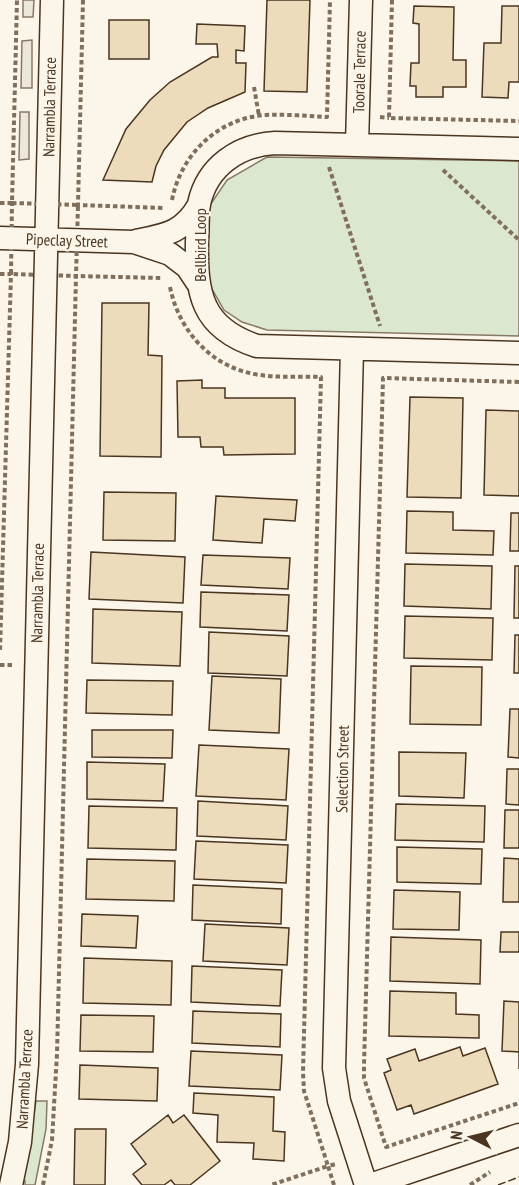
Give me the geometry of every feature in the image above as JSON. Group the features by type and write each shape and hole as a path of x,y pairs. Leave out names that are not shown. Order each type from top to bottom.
{"street":[{"name":"Narrambla Terrace","path":"11,1185 20,1142 27,1064 52,0"},
{"name":"Toorale Terrace","path":"357,145 361,0"},
{"name":"Bellbird Loop","path":"519,149 264,143 241,150 213,172 199,205 197,282 213,318 222,328 244,342 270,347 519,353"},
{"name":"Pipeclay Street","path":"134,242 172,232 188,222 199,205"},
{"name":"Pipeclay Street","path":"0,238 134,242 170,254 187,267 197,282"},
{"name":"Selection Street","path":"352,349 334,1068 336,1090 368,1185"},
{"path":"368,1185 519,1135"}],"path":[{"path":"0,203 12,204 17,0"},
{"path":"82,0 78,205 170,208 174,188 181,171 200,144 225,127 243,119 259,116 519,121"},
{"path":"330,0 326,158 380,327"},
{"path":"389,118 392,0"},
{"path":"254,87 259,116"},
{"path":"435,119 434,156 440,167 519,240"},
{"path":"0,274 11,274 0,651"},
{"path":"43,1185 52,1140 56,1066 76,276 168,278 172,300 179,317 189,334 207,352 240,370 260,375 321,377 303,1072 304,1091 328,1166 272,1185"},
{"path":"519,382 383,378 364,1078 386,1147 519,1103"},
{"path":"470,1185 498,1169"}],"green space":[{"path":"267,157 519,161 519,336 267,330 242,322 224,310 204,275 204,214 227,180"},
{"path":"36,1101 47,1101 46,1129 35,1185 25,1185 25,1181 22,1180"}],"shaded area":[{"path":"23,0 34,0 33,17 23,17"},
{"path":"32,40 32,88 21,88 22,41"},
{"path":"20,112 29,112 29,159 19,160"}],"building":[{"path":"267,0 310,0 307,92 264,91"},
{"path":"414,6 454,7 453,60 466,60 466,87 443,87 443,97 416,97 416,86 410,86 411,63 419,63 419,24 413,23"},
{"path":"502,6 519,6 519,82 509,82 508,98 482,97 484,43 501,43"},
{"path":"109,20 149,20 149,59 109,59"},
{"path":"197,24 245,26 244,51 236,50 236,63 246,63 245,92 208,108 187,122 164,150 156,166 152,182 103,180 126,129 150,100 170,82 212,57 218,57 217,44 196,44"},
{"path":"102,303 149,303 148,355 162,356 161,457 100,456"},
{"path":"202,380 202,388 225,388 225,398 295,398 295,454 224,455 223,447 201,447 200,437 178,437 177,381"},
{"path":"410,397 463,398 461,498 407,497"},
{"path":"486,410 519,411 519,496 484,495"},
{"path":"104,492 176,493 175,541 103,540"},
{"path":"216,496 297,500 295,521 264,519 262,543 213,540"},
{"path":"407,511 453,512 453,530 494,531 493,555 406,553"},
{"path":"511,513 519,513 519,551 510,551"},
{"path":"91,552 185,557 183,603 89,599"},
{"path":"203,555 290,558 288,589 201,585"},
{"path":"405,564 492,566 491,609 404,606"},
{"path":"515,566 519,566 519,618 514,618"},
{"path":"201,592 289,595 287,631 200,627"},
{"path":"93,609 182,612 180,666 92,663"},
{"path":"405,616 493,618 492,660 404,658"},
{"path":"209,632 289,636 287,676 208,673"},
{"path":"515,635 519,635 519,673 514,673"},
{"path":"411,666 482,667 481,725 410,724"},
{"path":"212,676 281,679 279,733 209,730"},
{"path":"87,680 173,681 172,715 86,713"},
{"path":"510,709 519,709 519,758 508,757"},
{"path":"92,730 173,730 172,758 92,757"},
{"path":"199,745 289,749 286,800 196,796"},
{"path":"399,752 466,753 464,798 399,796"},
{"path":"87,762 165,764 163,801 87,799"},
{"path":"507,769 519,769 519,805 506,804"},
{"path":"198,801 288,806 286,840 197,836"},
{"path":"396,804 485,806 484,842 395,840"},
{"path":"89,806 177,808 176,850 88,848"},
{"path":"505,810 519,810 519,848 504,848"},
{"path":"196,841 288,845 286,883 194,879"},
{"path":"397,847 482,849 481,884 397,882"},
{"path":"504,858 519,859 519,902 503,902"},
{"path":"87,859 175,861 174,901 86,899"},
{"path":"193,885 282,889 281,924 192,920"},
{"path":"394,890 460,892 459,930 393,929"},
{"path":"82,914 138,916 136,948 81,946"},
{"path":"205,924 289,928 287,965 203,961"},
{"path":"501,932 519,932 519,952 500,952"},
{"path":"391,937 481,940 480,984 390,981"},
{"path":"84,958 172,961 171,1005 83,1003"},
{"path":"192,966 282,970 280,1006 191,1002"},
{"path":"390,991 456,993 456,1014 479,1015 479,1038 389,1036"},
{"path":"504,1001 519,1002 519,1052 502,1051"},
{"path":"193,1011 281,1014 280,1047 192,1043"},
{"path":"81,1015 154,1016 153,1052 80,1051"},
{"path":"460,1047 463,1056 485,1048 498,1084 414,1114 411,1105 397,1110 384,1073 391,1070 387,1059 415,1049 419,1061"},
{"path":"191,1051 282,1055 280,1090 189,1086"},
{"path":"80,1065 158,1068 157,1101 79,1099"},
{"path":"194,1093 274,1097 273,1131 285,1132 284,1161 253,1159 254,1143 217,1142 218,1115 193,1113"},
{"path":"168,1115 173,1123 184,1115 220,1161 190,1185 175,1185 171,1180 164,1185 142,1185 133,1174 146,1164 131,1144"},
{"path":"75,1129 106,1129 105,1185 74,1185"}],"fence":[{"path":"498,1185 519,1177"}]}
